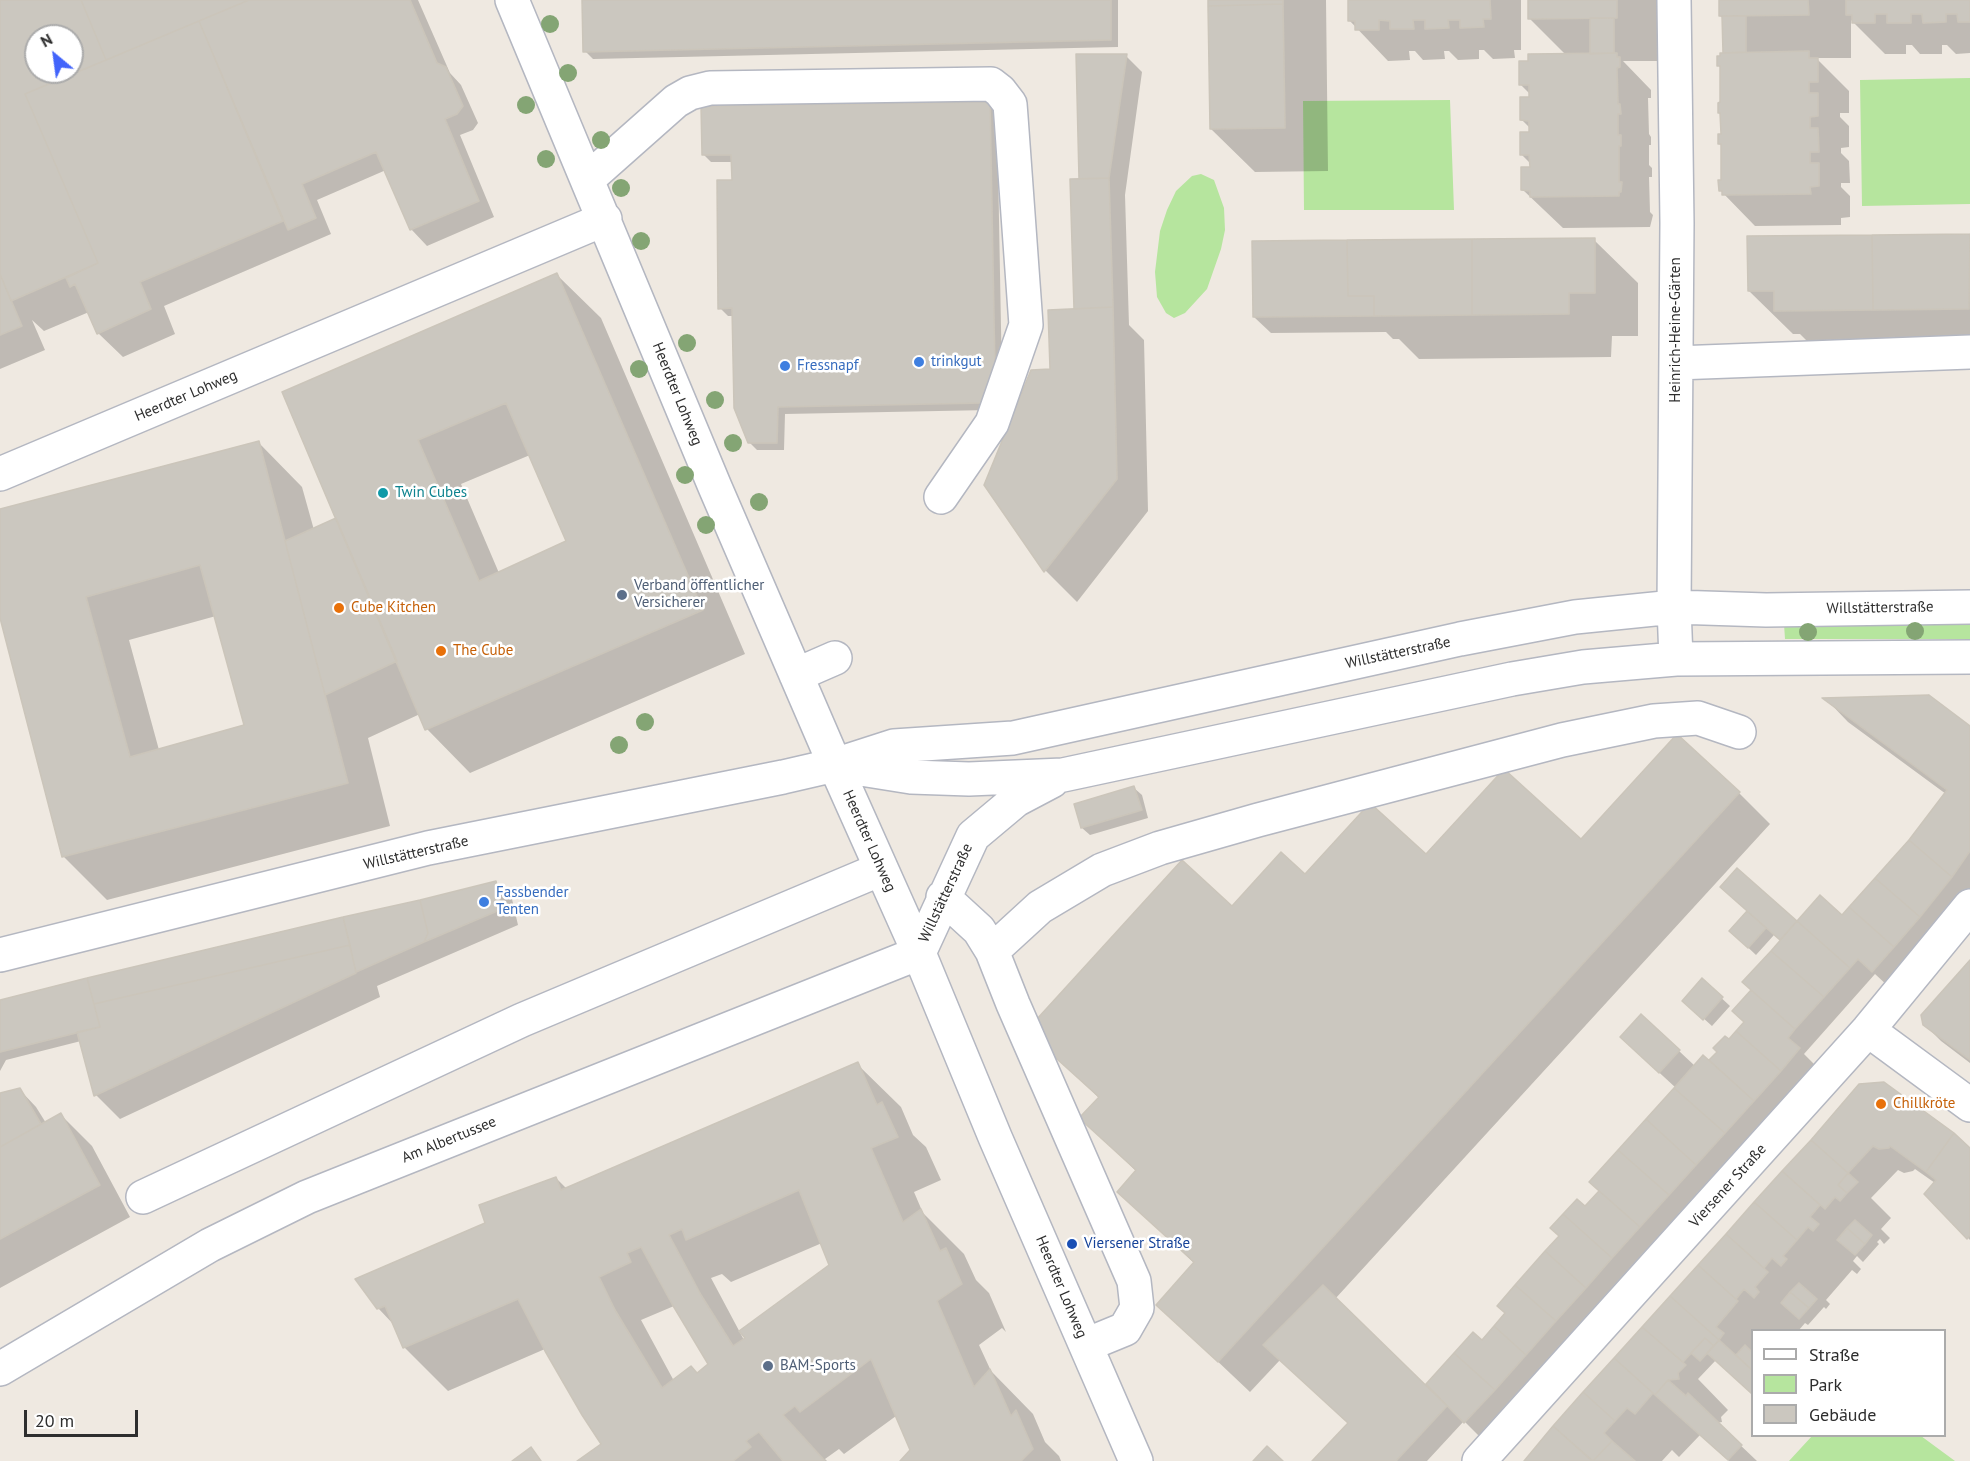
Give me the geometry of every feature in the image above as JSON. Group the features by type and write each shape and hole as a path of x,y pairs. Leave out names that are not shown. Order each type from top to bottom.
{"street":[{"name":"Heerdter Lohweg","path":"512,0 715,488 1136,1461"},
{"name":"Heinrich-Heine-Gärten","path":"1674,0 1677,223 1674,607 1676,659"},
{"path":"588,179 676,101 690,93 710,88 991,84 1000,91 1010,104 1026,325 992,423 941,497"},
{"name":"Heerdter Lohweg","path":"0,474 605,219"},
{"path":"1676,363 1970,352"},
{"name":"Willstätterstraße","path":"0,956 428,848 835,765 894,746 1013,738 1460,639 1575,617 1674,607 1766,610 1970,607"},
{"name":"Willstätterstraße","path":"835,765 911,777 969,779 1063,775 1512,679 1583,667 1676,659 1970,657"},
{"path":"796,675 835,658"},
{"path":"992,951 1040,907 1102,870 1160,848 1562,740 1654,720 1698,718 1739,732"},
{"name":"Willstätterstraße","path":"918,953 972,836 1016,800 1063,775"},
{"path":"143,1197 522,1020 881,869"},
{"path":"943,897 979,930 992,951 1134,1281 1137,1308 1125,1329 1086,1345"},
{"name":"Viersener Straße","path":"1479,1461 1868,1030 1970,906"},
{"name":"Am Albertussee","path":"0,1369 210,1245 307,1197 918,953"},
{"path":"1868,1030 1970,1105"}],"green space":[{"path":"1970,78 1970,204 1862,206 1860,80"},
{"path":"1450,100 1454,210 1304,210 1303,101"},
{"path":"1201,174 1214,180 1224,208 1225,230 1207,289 1185,313 1174,318 1166,313 1157,297 1155,272 1160,231 1176,191 1192,176"},
{"path":"1970,623 1970,639 1785,639 1784,624"},
{"path":"1811,1437 1922,1437 1955,1461 1789,1461"}],"building":[{"path":"0,0 81,0 106,60 84,69 84,24 24,24 24,84 49,84 25,94 98,263 11,301 0,274"},
{"path":"81,0 249,0 106,60"},
{"path":"249,0 410,0 437,63 446,67 463,106 457,114 445,119 479,201 410,230 376,152 302,184 316,218 288,230 199,21"},
{"path":"582,0 1111,0 1111,40 583,52"},
{"path":"1208,0 1283,0 1283,4 1208,6"},
{"path":"1348,0 1490,0 1491,19 1483,19 1484,27 1460,28 1460,20 1448,20 1449,28 1425,29 1425,20 1413,20 1414,29 1390,29 1390,21 1379,20 1379,30 1355,30 1355,21 1348,21"},
{"path":"1528,0 1617,0 1617,18 1528,19"},
{"path":"1719,0 1808,0 1809,15 1719,16"},
{"path":"1846,0 1970,0 1970,22 1958,22 1957,14 1946,14 1946,22 1923,23 1922,14 1911,14 1911,23 1887,23 1887,14 1875,14 1875,23 1852,23 1852,15 1846,15"},
{"path":"1283,4 1285,128 1210,129 1208,6"},
{"path":"1722,16 1746,16 1746,52 1723,53"},
{"path":"1590,18 1614,18 1614,53 1590,54"},
{"path":"199,21 283,221 140,282 151,309 97,334 75,284 70,287 66,278 98,263 25,94 49,84 84,84 84,69"},
{"path":"1809,51 1809,58 1818,58 1818,82 1809,82 1809,93 1818,93 1818,116 1810,117 1810,128 1818,128 1819,152 1810,152 1810,163 1819,163 1819,186 1810,187 1811,194 1722,195 1722,191 1719,191 1718,180 1721,180 1721,144 1718,144 1718,134 1721,134 1720,113 1718,113 1720,66 1717,66 1717,56 1720,56 1720,53"},
{"path":"1617,53 1617,57 1620,57 1620,67 1617,68 1618,104 1620,104 1621,114 1618,114 1618,135 1621,135 1619,182 1622,182 1619,196 1530,197 1530,191 1521,190 1521,167 1530,167 1529,155 1520,155 1520,132 1529,132 1529,121 1520,120 1520,97 1529,97 1529,85 1519,85 1519,61 1528,61 1528,54"},
{"path":"1076,54 1127,54 1109,178 1079,179"},
{"path":"990,102 995,373 982,403 778,407 777,443 748,443 734,408 732,308 718,309 717,180 732,180 731,155 702,155 701,106"},
{"path":"1109,178 1113,307 1074,309 1070,179"},
{"path":"1970,234 1969,309 1873,310 1872,235"},
{"path":"1872,235 1873,310 1774,311 1774,291 1748,291 1747,236"},
{"path":"1595,238 1595,293 1569,293 1569,314 1472,315 1472,239"},
{"path":"1472,239 1472,315 1374,316 1374,296 1348,296 1347,240"},
{"path":"1347,240 1348,296 1374,296 1374,316 1253,317 1252,241"},
{"name":"Twin Cubes","path":"557,273 703,610 425,730 282,392","holes":["506,403 566,541 479,581 418,440"]},
{"path":"0,274 22,326 0,335"},
{"path":"1113,307 1117,479 1044,572 984,485 1031,370 1050,369 1048,310"},
{"path":"259,441 348,783 62,857 0,618 0,509","holes":["200,565 244,725 130,757 86,597"]},
{"path":"336,518 397,661 325,695 285,541"},
{"path":"1929,695 1970,726 1970,851 1952,877 1909,840 1947,790 1822,698"},
{"path":"1677,734 1740,792 1218,1362 1156,1305 1194,1262 1117,1192 1136,1170 1079,1118 1099,1097 1026,1031 1182,860 1232,906 1281,852 1305,874 1370,803 1426,854 1504,769 1581,839"},
{"path":"1134,786 1142,810 1081,828 1074,804"},
{"path":"1909,840 1952,877 1920,917 1875,878"},
{"path":"1737,868 1797,921 1780,940 1720,887"},
{"path":"1875,878 1920,917 1894,947 1849,907"},
{"path":"496,881 502,909 424,942 428,933 420,900"},
{"path":"1820,895 1842,915 1849,907 1894,947 1872,972 1858,959 1850,968 1797,921"},
{"path":"420,900 428,933 424,942 356,972 343,917"},
{"path":"1747,911 1766,928 1748,948 1729,931"},
{"path":"343,917 350,945 94,1004 87,978"},
{"path":"1797,921 1850,968 1824,997 1771,951"},
{"path":"350,945 356,973 94,1096 77,1032 100,1027 94,1004"},
{"path":"1771,951 1824,997 1795,1029 1742,982"},
{"path":"1970,960 1970,1060 1923,1025 1921,1015"},
{"path":"87,978 100,1027 0,1052 0,1000"},
{"path":"1702,978 1723,997 1703,1020 1682,1001"},
{"path":"1751,990 1795,1029 1788,1038 1800,1048 1781,1071 1736,1031 1744,1022 1732,1011"},
{"path":"1641,1014 1680,1050 1659,1073 1620,1037"},
{"path":"1736,1031 1781,1071 1754,1101 1709,1060 1717,1052 1713,1048 1725,1036 1729,1039"},
{"path":"1703,1055 1754,1101 1725,1133 1674,1088"},
{"path":"858,1062 877,1105 882,1102 898,1137 871,1148 903,1222 921,1209 940,1251 946,1248 962,1284 937,1301 974,1387 990,1369 1011,1416 1016,1410 1033,1449 1021,1461 900,1461 910,1450 871,1359 800,1412 795,1406 783,1415 825,1461 783,1461 759,1432 746,1441 751,1447 733,1461 577,1461 601,1444 545,1351 518,1299 403,1348 385,1306 377,1309 355,1279 485,1223 479,1205 556,1177 561,1190","holes":["799,1190 829,1265 739,1331 745,1338 733,1346 701,1295 669,1235 682,1229 686,1240","641,1247 708,1364 697,1373 691,1366 662,1388 615,1310 599,1277 631,1262 627,1253"]},
{"path":"1884,1082 1954,1133 1926,1172 1890,1146 1879,1149 1873,1146 1848,1173 1811,1140 1859,1084"},
{"path":"20,1088 41,1124 0,1147 0,1093"},
{"path":"1674,1088 1725,1133 1696,1165 1646,1119"},
{"path":"61,1113 100,1185 0,1239 0,1147"},
{"path":"1646,1119 1696,1165 1669,1195 1618,1150"},
{"path":"1954,1133 1970,1148 1970,1235 1967,1239 1924,1194 1936,1180 1926,1172"},
{"path":"1811,1140 1848,1173 1838,1185 1847,1193 1840,1201 1835,1197 1825,1209 1782,1171"},
{"path":"1618,1150 1669,1195 1640,1227 1589,1182"},
{"path":"1782,1171 1820,1205 1810,1217 1819,1224 1813,1231 1808,1227 1797,1240 1754,1202"},
{"path":"1848,1173 1858,1182 1847,1193 1838,1185"},
{"path":"1599,1191 1640,1227 1612,1258 1563,1214 1577,1199 1585,1206"},
{"path":"1754,1202 1797,1240 1783,1256 1787,1259 1781,1266 1772,1258 1764,1268 1726,1234"},
{"path":"1563,1214 1612,1258 1586,1288 1545,1251 1559,1236 1550,1228"},
{"path":"1855,1220 1872,1235 1865,1244 1847,1228"},
{"path":"1847,1228 1865,1244 1855,1255 1837,1240"},
{"path":"1726,1234 1768,1272 1755,1287 1759,1292 1754,1298 1744,1289 1736,1299 1698,1265"},
{"path":"1545,1251 1586,1288 1556,1321 1515,1285"},
{"path":"1698,1265 1738,1301 1716,1327 1724,1333 1719,1340 1670,1296"},
{"path":"1799,1283 1817,1299 1809,1308 1790,1292"},
{"path":"1323,1285 1447,1406 1396,1461 1312,1461 1348,1423 1263,1345"},
{"path":"1515,1285 1556,1321 1526,1355 1494,1326 1505,1313 1497,1306"},
{"path":"1790,1292 1809,1308 1799,1319 1781,1303"},
{"path":"1670,1296 1719,1340 1714,1346 1705,1338 1683,1362 1642,1327"},
{"path":"1494,1326 1526,1355 1495,1390 1454,1353 1473,1332 1482,1340"},
{"path":"1642,1327 1686,1365 1678,1373 1679,1379 1668,1380 1655,1395 1614,1358"},
{"path":"1705,1338 1714,1346 1700,1361 1691,1353"},
{"path":"1719,1340 1751,1369 1751,1393 1707,1353"},
{"path":"1745,1345 1751,1351 1751,1369 1736,1355"},
{"path":"1454,1353 1495,1390 1464,1423 1426,1384"},
{"path":"1614,1358 1653,1393 1635,1414 1627,1408 1615,1421 1583,1392"},
{"path":"1668,1380 1686,1396 1688,1393 1742,1445 1728,1460 1655,1395"},
{"path":"1583,1392 1615,1421 1604,1433 1612,1441 1593,1461 1553,1426"},
{"path":"1553,1426 1592,1461 1524,1461"},
{"path":"1612,1441 1635,1461 1593,1461"},
{"path":"1267,1446 1283,1461 1253,1461"},
{"path":"531,1447 541,1461 512,1461"}],"place":[{"name":"trinkgut","path":"919,362"},
{"name":"Fressnapf","path":"785,366"},
{"name":"Twin Cubes","path":"383,493"},
{"name":"Verband öffentlicher Versicherer","path":"622,595"},
{"name":"Cube Kitchen","path":"339,608"},
{"name":"The Cube","path":"441,651"},
{"name":"Fassbender Tenten","path":"484,902"},
{"name":"Chillkröte","path":"1881,1104"},
{"name":"Viersener Straße","path":"1072,1244"},
{"name":"BAM-Sports","path":"768,1366"}]}
